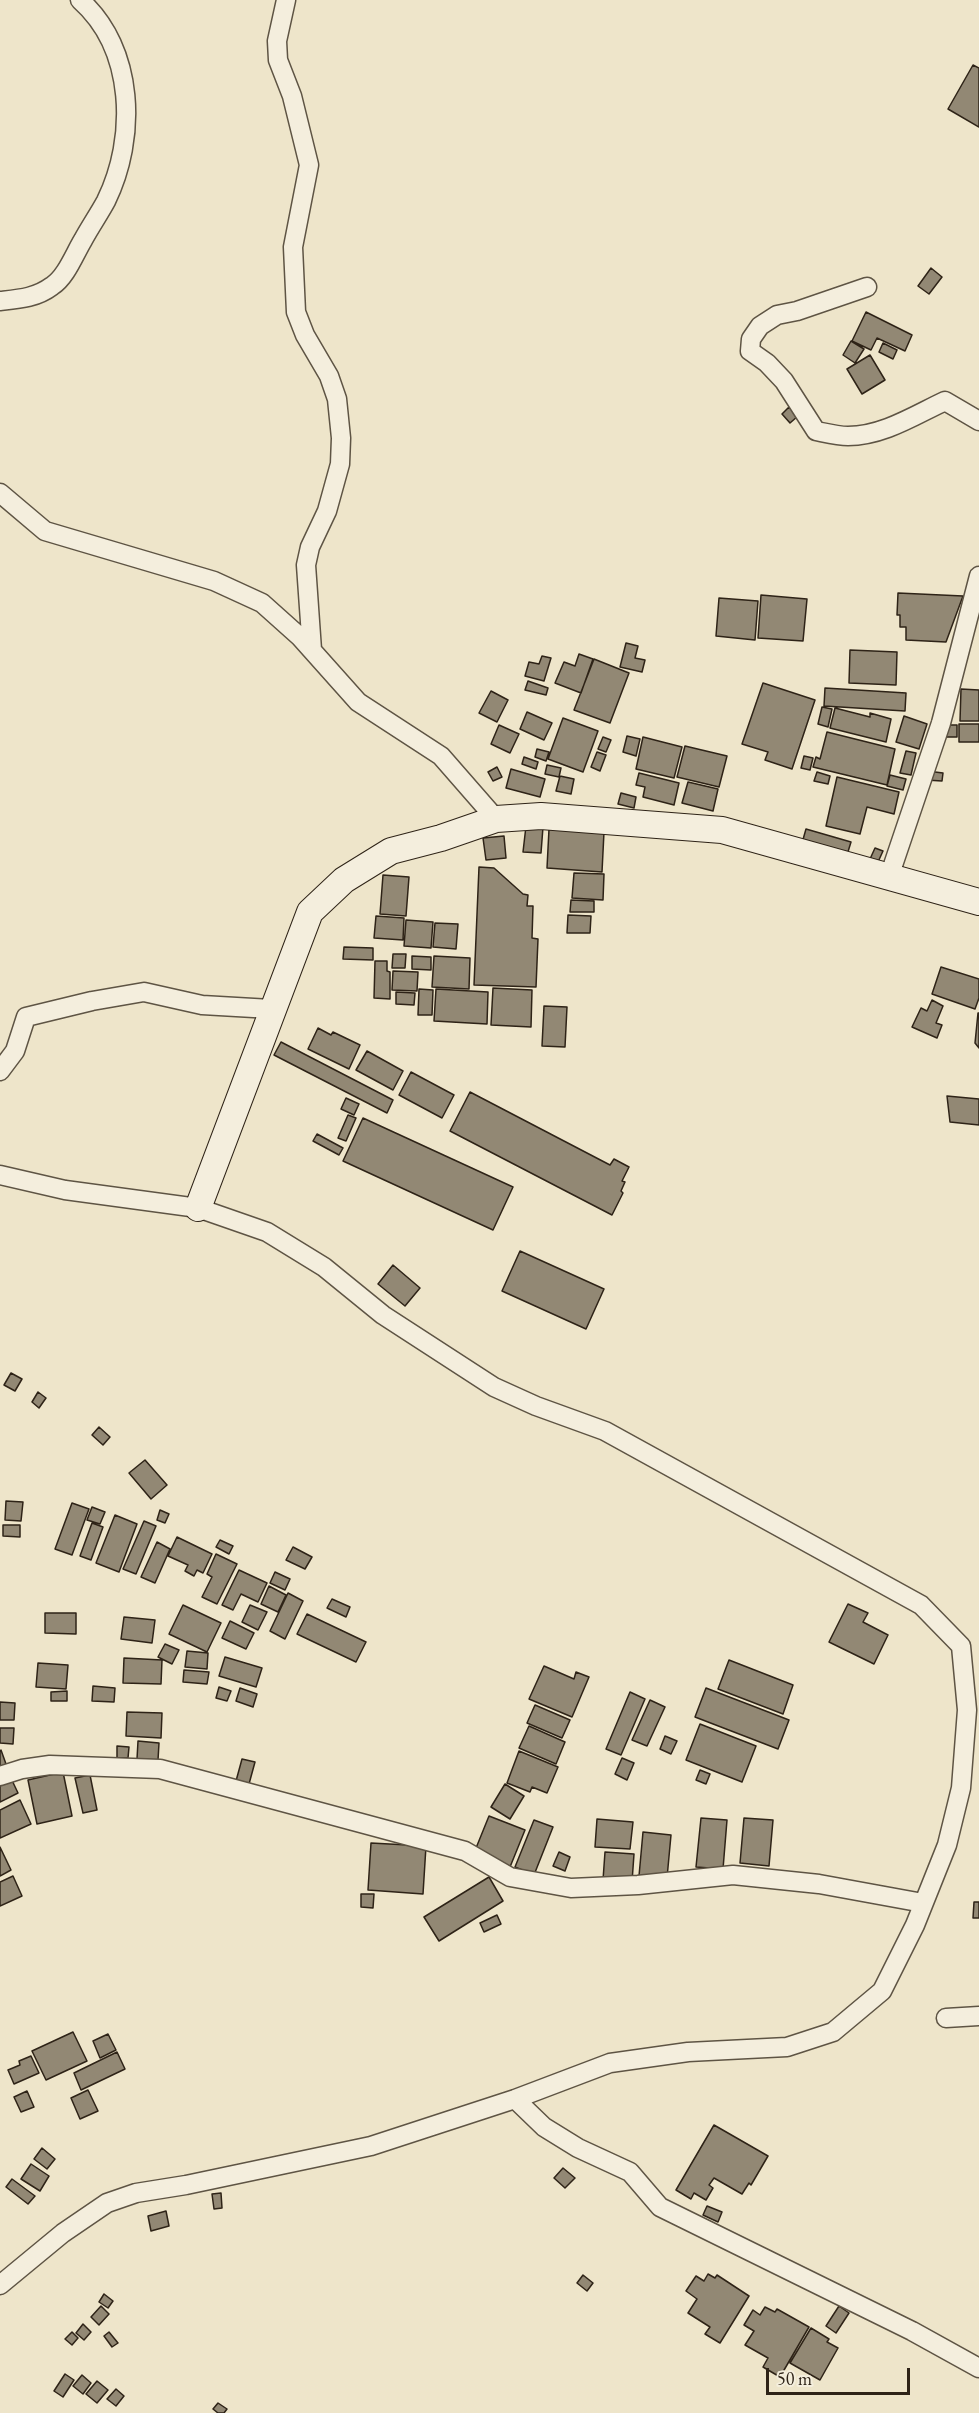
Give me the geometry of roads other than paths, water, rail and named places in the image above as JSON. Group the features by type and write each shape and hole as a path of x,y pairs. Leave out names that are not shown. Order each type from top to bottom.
{"street":[{"path":"0,301 31,298 54,285 106,200 123,149 126,126 124,76 105,28 92,10 80,0"},
{"path":"286,0 278,41 278,60 292,96 309,165 293,248 296,312 305,335 329,376 338,399 341,438 339,464 327,511 310,547 306,566 312,650"},
{"path":"867,287 797,311 777,315 760,326 752,339 750,351 767,363 784,381 816,431 847,436 867,434 902,422 945,401 979,421"},
{"path":"0,493 45,531 214,581 262,603 312,650 358,702 441,756 496,819"},
{"path":"889,877 941,723 979,576"},
{"path":"198,1208 310,912 344,880 391,852 496,819 541,816 723,830 979,902"},
{"path":"0,1071 15,1052 26,1017 92,1001 144,992 202,1005 271,1010"},
{"path":"0,1175 65,1191 198,1208 267,1232 315,1261 383,1315 494,1387 536,1406 605,1431 921,1605 961,1646 967,1710 961,1788 947,1845 923,1903 882,1991 833,2032 787,2048 688,2052 610,2063 514,2100 371,2146 186,2185 136,2193 107,2203 63,2234 0,2285"},
{"path":"0,1776 22,1768 50,1765 160,1769 465,1851 510,1877 571,1887 638,1885 733,1875 799,1881 923,1903"},
{"path":"946,2018 979,2016"},
{"path":"514,2100 544,2127 578,2148 630,2172 660,2207 912,2331 979,2368"}]}
